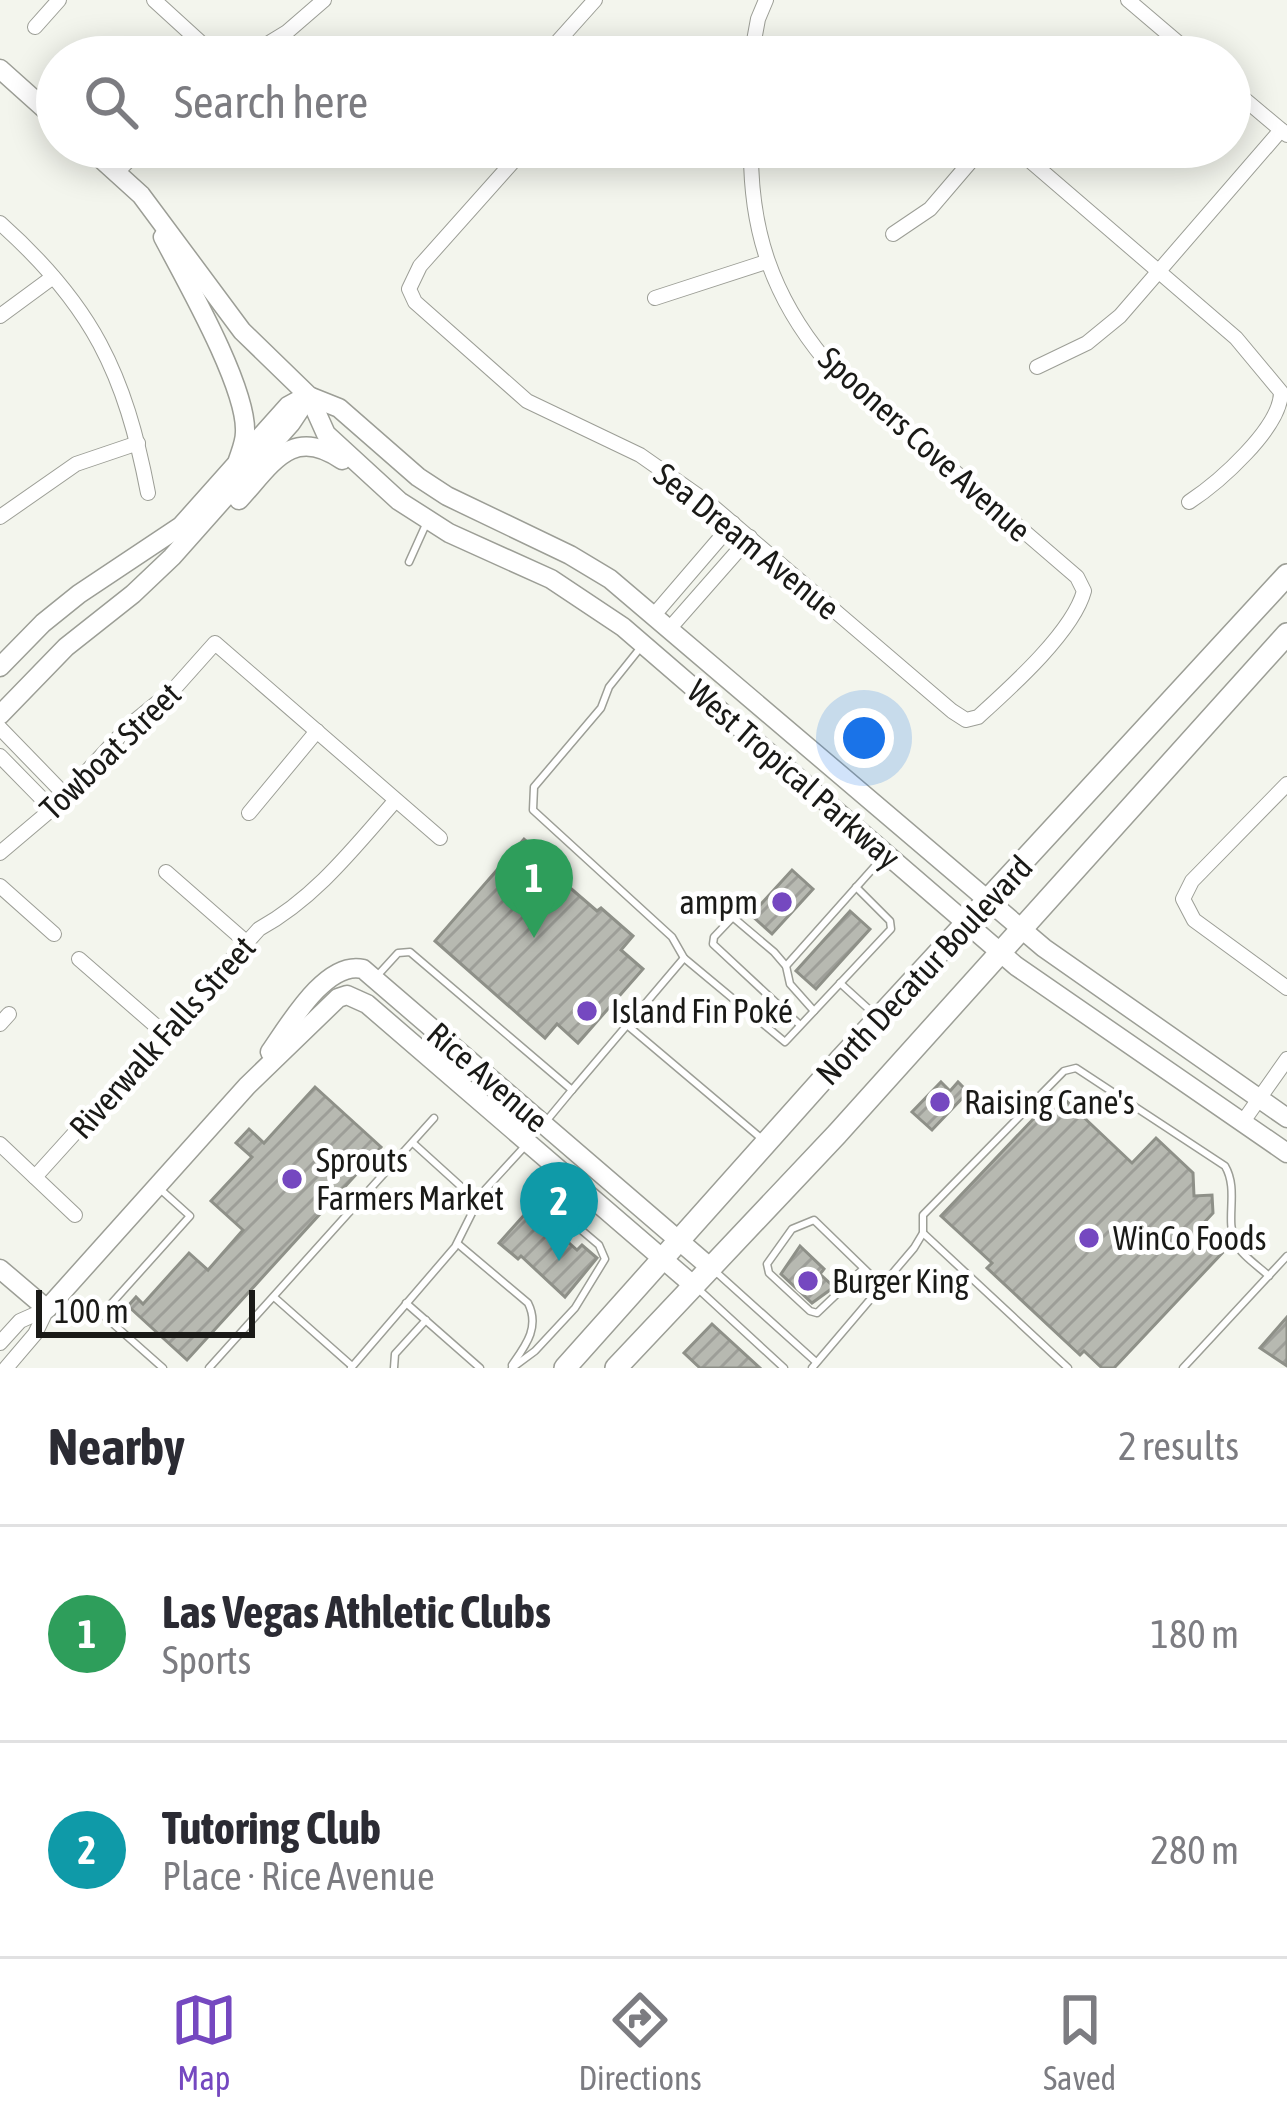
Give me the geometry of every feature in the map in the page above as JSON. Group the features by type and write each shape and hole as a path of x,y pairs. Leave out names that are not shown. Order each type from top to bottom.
{"main road":[{"path":"0,69 36,101"},
{"name":"West Tropical Parkway","path":"113,168 141,195 242,331 309,396 326,434 399,501 427,520 551,579 644,644 1000,953 1287,1153"},
{"path":"141,195 208,321 232,381 245,426 237,464"},
{"path":"0,668 79,594 181,526 289,406 309,396"},
{"path":"134,594 291,423 309,396"},
{"name":"West Tropical Parkway","path":"309,396 339,407 418,477 447,496 570,555 610,580 988,902 1287,1118"},
{"path":"0,716 66,647 174,568 273,463 299,446 326,448 399,501"},
{"name":"North Decatur Boulevard","path":"565,1368 1287,575"},
{"name":"North Decatur Boulevard","path":"616,1368 712,1269 1287,634"},
{"path":"0,1269 47,1309 247,1086 303,1006 338,971 356,967 376,977 375,986 443,1069"},
{"name":"Rice Avenue","path":"376,977 712,1269"},
{"name":"Rice Avenue","path":"247,1086 338,998 355,996 694,1285"},
{"path":"528,1142 543,1125"}],"street":[{"path":"34,27 59,0"},
{"path":"154,0 193,36"},
{"path":"280,36 324,0"},
{"path":"563,36 596,0"},
{"path":"755,36 766,0"},
{"path":"1128,0 1170,36"},
{"path":"1037,367 1104,330 1284,133 1251,105"},
{"path":"117,172 121,168"},
{"name":"Sea Dream Avenue","path":"507,168 420,266 409,289 415,302 509,388 640,455 733,523 965,720"},
{"name":"Spooners Cove Avenue","path":"753,168 755,217 766,262 796,323 826,360 1064,566 1084,591 1059,632 978,717 965,720"},
{"path":"893,234 930,209 965,168"},
{"path":"1039,168 1236,338 1281,392 1279,410 1270,424 1215,484 1189,502"},
{"path":"0,224 53,277 102,344 138,443 148,493"},
{"path":"655,298 766,262"},
{"path":"0,316 53,277"},
{"path":"0,517 76,464 138,443"},
{"path":"644,644 701,560 733,523"},
{"path":"662,622 717,574 750,537"},
{"path":"701,560 717,574"},
{"name":"Towboat Street","path":"0,853 52,809 215,643 317,731"},
{"path":"0,728 65,795"},
{"path":"249,813 317,731 440,838"},
{"path":"0,756 52,809"},
{"path":"1287,784 1192,881 1183,899 1194,920 1287,988"},
{"name":"Riverwalk Falls Street","path":"35,1177 259,929 309,896 395,801"},
{"path":"166,872 247,942"},
{"path":"0,886 54,934"},
{"path":"79,959 164,1033"},
{"path":"1242,1123 1287,1059"},
{"path":"0,1144 75,1215"},
{"path":"0,1343 20,1321 47,1309"},
{"path":"6,1368 35,1334 47,1309"}],"lane":[{"path":"409,562 427,520"},
{"path":"644,644 609,687 601,708 534,788 533,810 672,937 684,958 785,1042 891,929 890,921 856,887"},
{"path":"786,966 886,854"},
{"path":"709,897 786,966 790,984 814,1011"},
{"path":"734,917 713,944 800,1025"},
{"path":"376,977 398,953 410,952 572,1090"},
{"path":"543,1125 684,958"},
{"path":"840,983 880,1018"},
{"path":"627,1025 767,1143"},
{"path":"712,1269 814,1365 923,1233 923,1215 1064,1071 1076,1068 1225,1166 1233,1189 1233,1237 1238,1248 1269,1276"},
{"path":"209,1368 434,1118"},
{"path":"274,1297 352,1368 457,1243 477,1201 528,1142"},
{"path":"412,1143 477,1201"},
{"path":"158,1186 190,1216 102,1314 163,1368"},
{"path":"511,1368 535,1351 575,1308 605,1259 599,1245 534,1190"},
{"path":"863,1268 817,1312 810,1311 770,1273 767,1264 792,1229 814,1220 881,1285"},
{"path":"923,1233 1068,1368"},
{"path":"457,1243 528,1303 532,1312 533,1328 511,1368"},
{"path":"1184,1368 1287,1256"},
{"path":"694,1285 784,1368"},
{"path":"406,1303 480,1368"},
{"path":"394,1368 395,1354 426,1320"}],"building":[{"path":"524,839 558,869 554,874 633,936 621,950 643,969 578,1043 557,1024 545,1038 435,941"},
{"name":"ampm","path":"792,870 813,889 772,934 751,915"},
{"path":"850,911 870,929 816,989 796,971"},
{"name":"Raising Cane's","path":"941,1082 950,1091 958,1082 968,1092 932,1130 912,1112"},
{"name":"Sprouts Farmers Market","path":"315,1087 381,1147 187,1360 128,1306 136,1297 143,1304 189,1253 208,1270 243,1230 211,1201 252,1157 236,1143 249,1129 264,1143"},
{"name":"WinCo Foods","path":"1058,1093 1132,1163 1156,1138 1193,1173 1194,1196 1212,1195 1213,1213 1200,1227 1225,1250 1114,1368 1102,1368 1084,1351 1080,1355 987,1268 992,1263 941,1216"},
{"path":"533,1205 565,1226 559,1234 577,1250 582,1245 597,1258 565,1297 521,1256 518,1259 499,1243"},
{"name":"Burger King","path":"800,1246 824,1269 820,1274 834,1287 812,1303 781,1274"},
{"path":"1287,1317 1287,1366 1260,1348"},
{"path":"712,1324 760,1368 700,1368 684,1353"}],"place":[{"name":"ampm","path":"782,902"},
{"name":"Las Vegas Athletic Clubs","path":"534,938"},
{"name":"Island Fin Poké","path":"587,1011"},
{"name":"Raising Cane's","path":"940,1102"},
{"name":"Sprouts Farmers Market","path":"292,1179"},
{"name":"WinCo Foods","path":"1089,1238"},
{"name":"Tutoring Club","path":"559,1261"},
{"name":"Burger King","path":"808,1281"}]}
